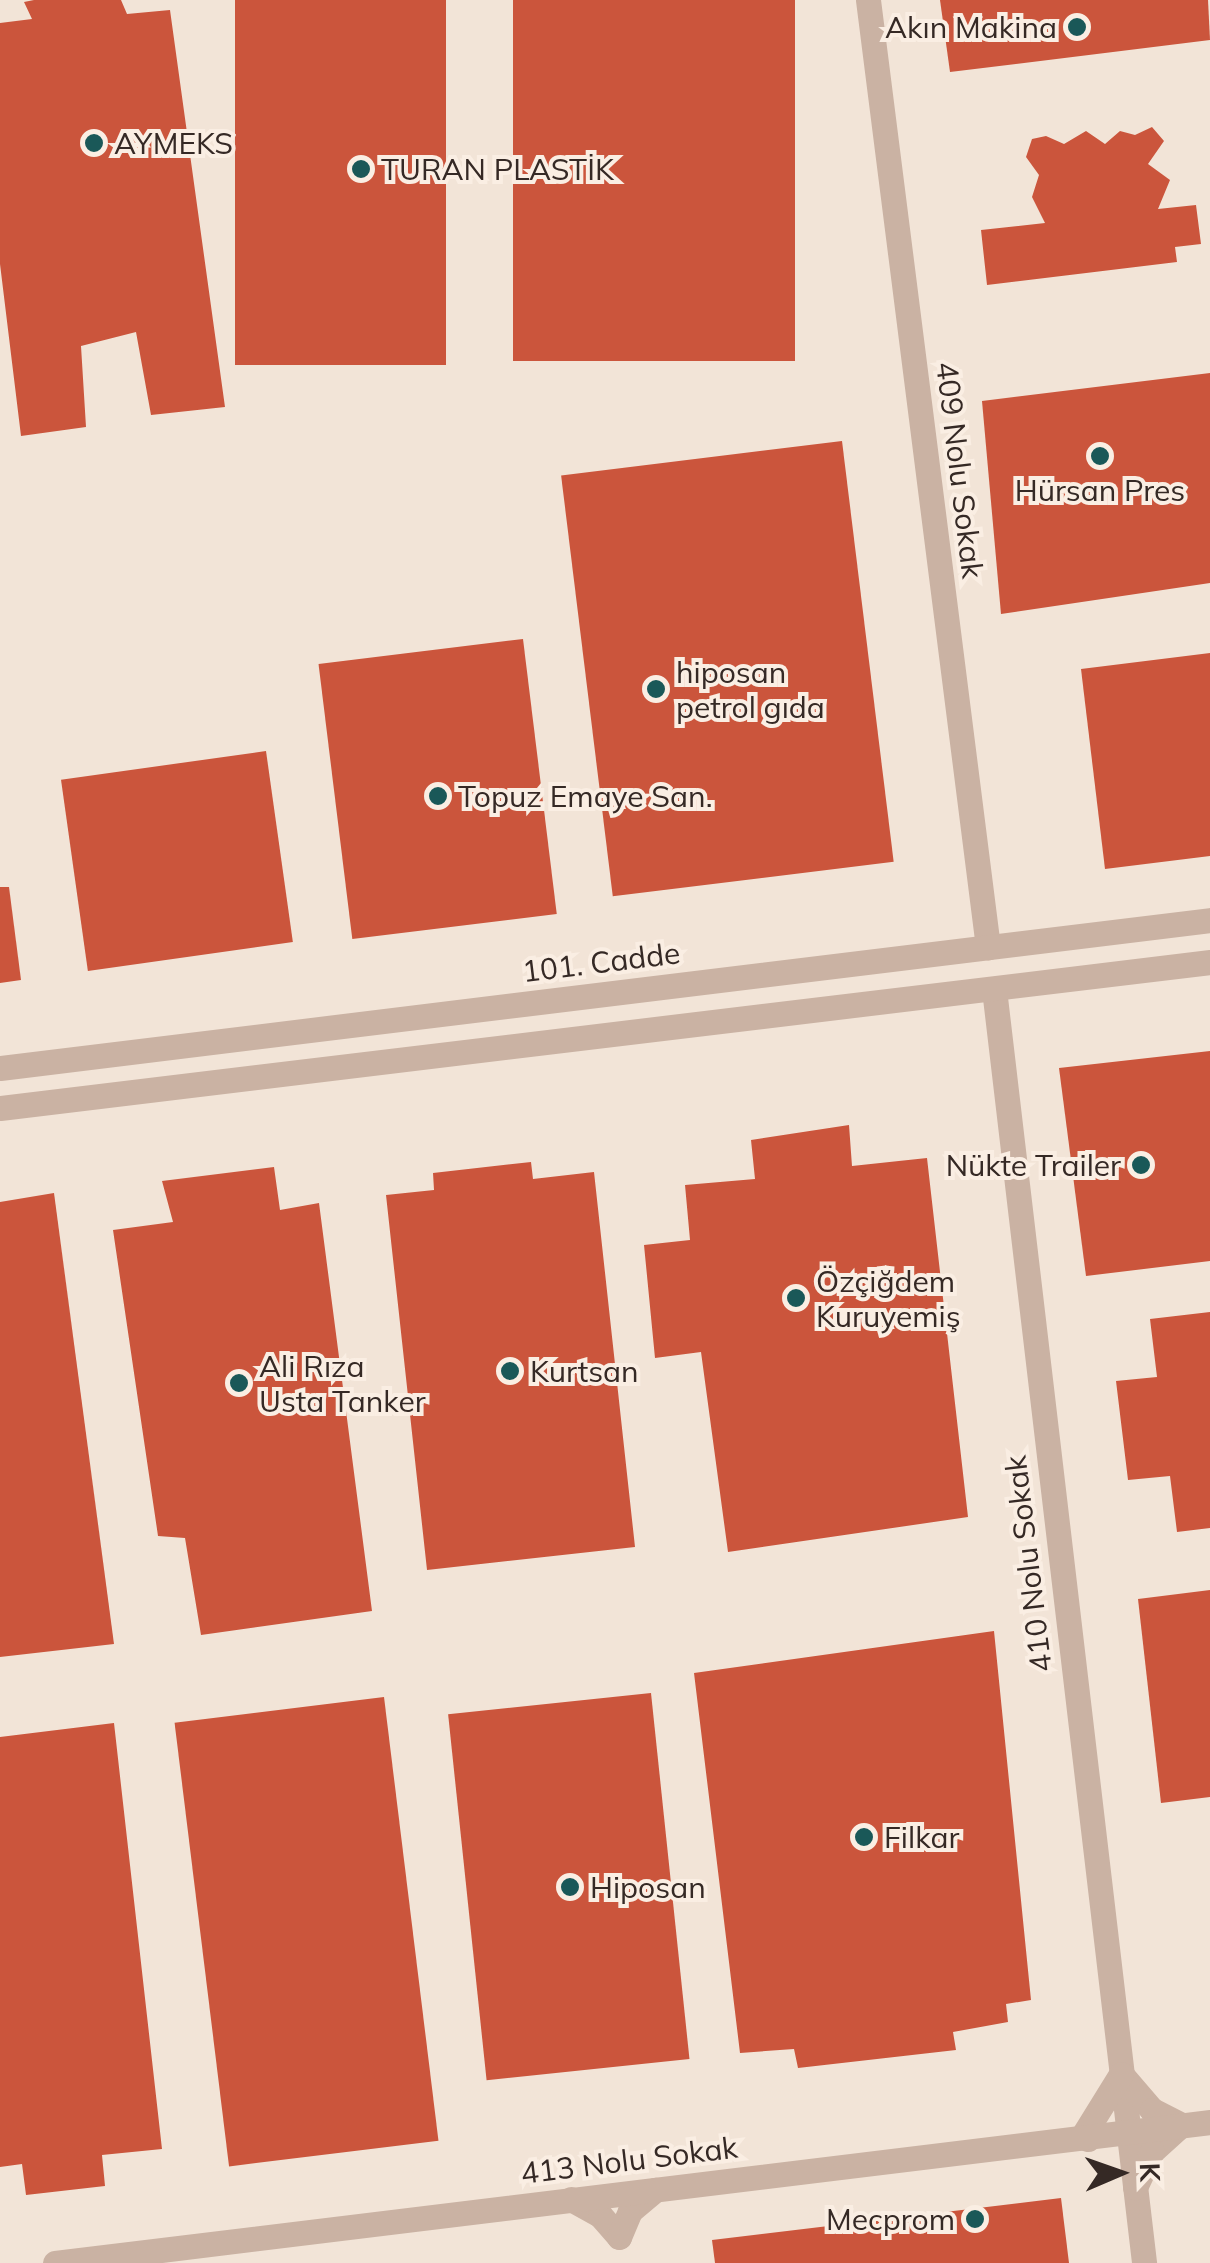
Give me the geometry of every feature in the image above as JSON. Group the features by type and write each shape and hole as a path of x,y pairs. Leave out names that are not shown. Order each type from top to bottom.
{"street":[{"name":"409 Nolu Sokak","path":"868,0 988,947"},
{"name":"101. Cadde","path":"0,1068 1210,920"},
{"path":"0,1108 1210,962"},
{"name":"410 Nolu Sokak","path":"994,988 1144,2263"},
{"path":"1120,2074 1152,2110 1181,2125 1152,2150 1135,2189 1112,2151 1082,2136 1106,2107 1120,2074"},
{"name":"413 Nolu Sokak","path":"55,2263 127,2258 571,2199 1210,2122"},
{"path":"622,2263 619,2236 630,2212 655,2190"},
{"path":"571,2199 600,2215 619,2236"}],"building":[{"name":"AYMEKS","path":"121,0 127,14 170,10 225,407 151,415 136,332 81,346 86,427 21,436 0,264 0,23 32,19 24,2"},
{"name":"TURAN PLASTİK","path":"235,0 446,0 446,365 235,365"},
{"path":"513,0 795,0 795,361 513,361"},
{"name":"Akın Makina","path":"940,0 1208,0 1210,40 950,72"},
{"path":"1152,127 1164,141 1148,164 1170,180 1158,209 1196,205 1201,244 1175,247 1177,262 987,285 981,230 1045,223 1032,197 1039,175 1026,157 1032,139 1046,136 1064,144 1086,131 1105,144 1120,131 1135,135"},
{"name":"Hürsan Pres","path":"1210,373 1210,583 1001,614 982,401"},
{"path":"842,441 894,862 613,896 561,475"},
{"name":"Topuz Emaye San.","path":"523,639 557,914 352,939 319,664"},
{"path":"1210,653 1210,856 1105,869 1081,669"},
{"path":"266,751 293,942 88,971 61,780"},
{"path":"0,887 9,887 21,980 0,983"},
{"name":"Nükte Trailer","path":"1210,1051 1210,1261 1086,1276 1059,1068"},
{"name":"Özçiğdem Kuruyemiş","path":"849,1125 852,1166 927,1158 968,1517 728,1552 701,1352 655,1358 644,1245 690,1240 685,1185 755,1179 751,1140"},
{"name":"Kurtsan","path":"531,1162 533,1179 594,1172 635,1547 427,1570 386,1195 434,1190 433,1173"},
{"name":"Ali Rıza Usta Tanker","path":"274,1167 280,1210 319,1203 372,1611 201,1635 185,1538 158,1536 113,1230 173,1222 162,1181"},
{"path":"54,1193 114,1644 0,1657 0,1202"},
{"path":"1210,1312 1210,1528 1177,1532 1170,1476 1128,1480 1116,1381 1157,1377 1150,1319"},
{"path":"1210,1590 1210,1797 1161,1803 1138,1599"},
{"name":"Filkar","path":"994,1631 1031,2000 1006,2004 1008,2022 953,2032 956,2050 798,2068 794,2049 740,2053 694,1673"},
{"name":"Hiposan","path":"651,1693 689,2059 487,2080 448,1714"},
{"path":"384,1697 438,2141 229,2166 175,1723"},
{"path":"114,1723 162,2149 102,2155 105,2186 26,2195 22,2164 0,2167 0,1737"},
{"name":"Mecprom","path":"1061,2198 1069,2263 715,2263 712,2240"}],"place":[{"name":"Akın Makina","path":"1077,27"},
{"name":"AYMEKS","path":"94,143"},
{"name":"TURAN PLASTİK","path":"361,169"},
{"name":"Hürsan Pres","path":"1100,456"},
{"name":"hiposan petrol gıda","path":"656,689"},
{"name":"Topuz Emaye San.","path":"438,796"},
{"name":"Nükte Trailer","path":"1141,1165"},
{"name":"Özçiğdem Kuruyemiş","path":"796,1298"},
{"name":"Kurtsan","path":"510,1371"},
{"name":"Ali Rıza Usta Tanker","path":"239,1383"},
{"name":"Filkar","path":"864,1837"},
{"name":"Hiposan","path":"570,1887"},
{"name":"Mecprom","path":"975,2219"}]}
